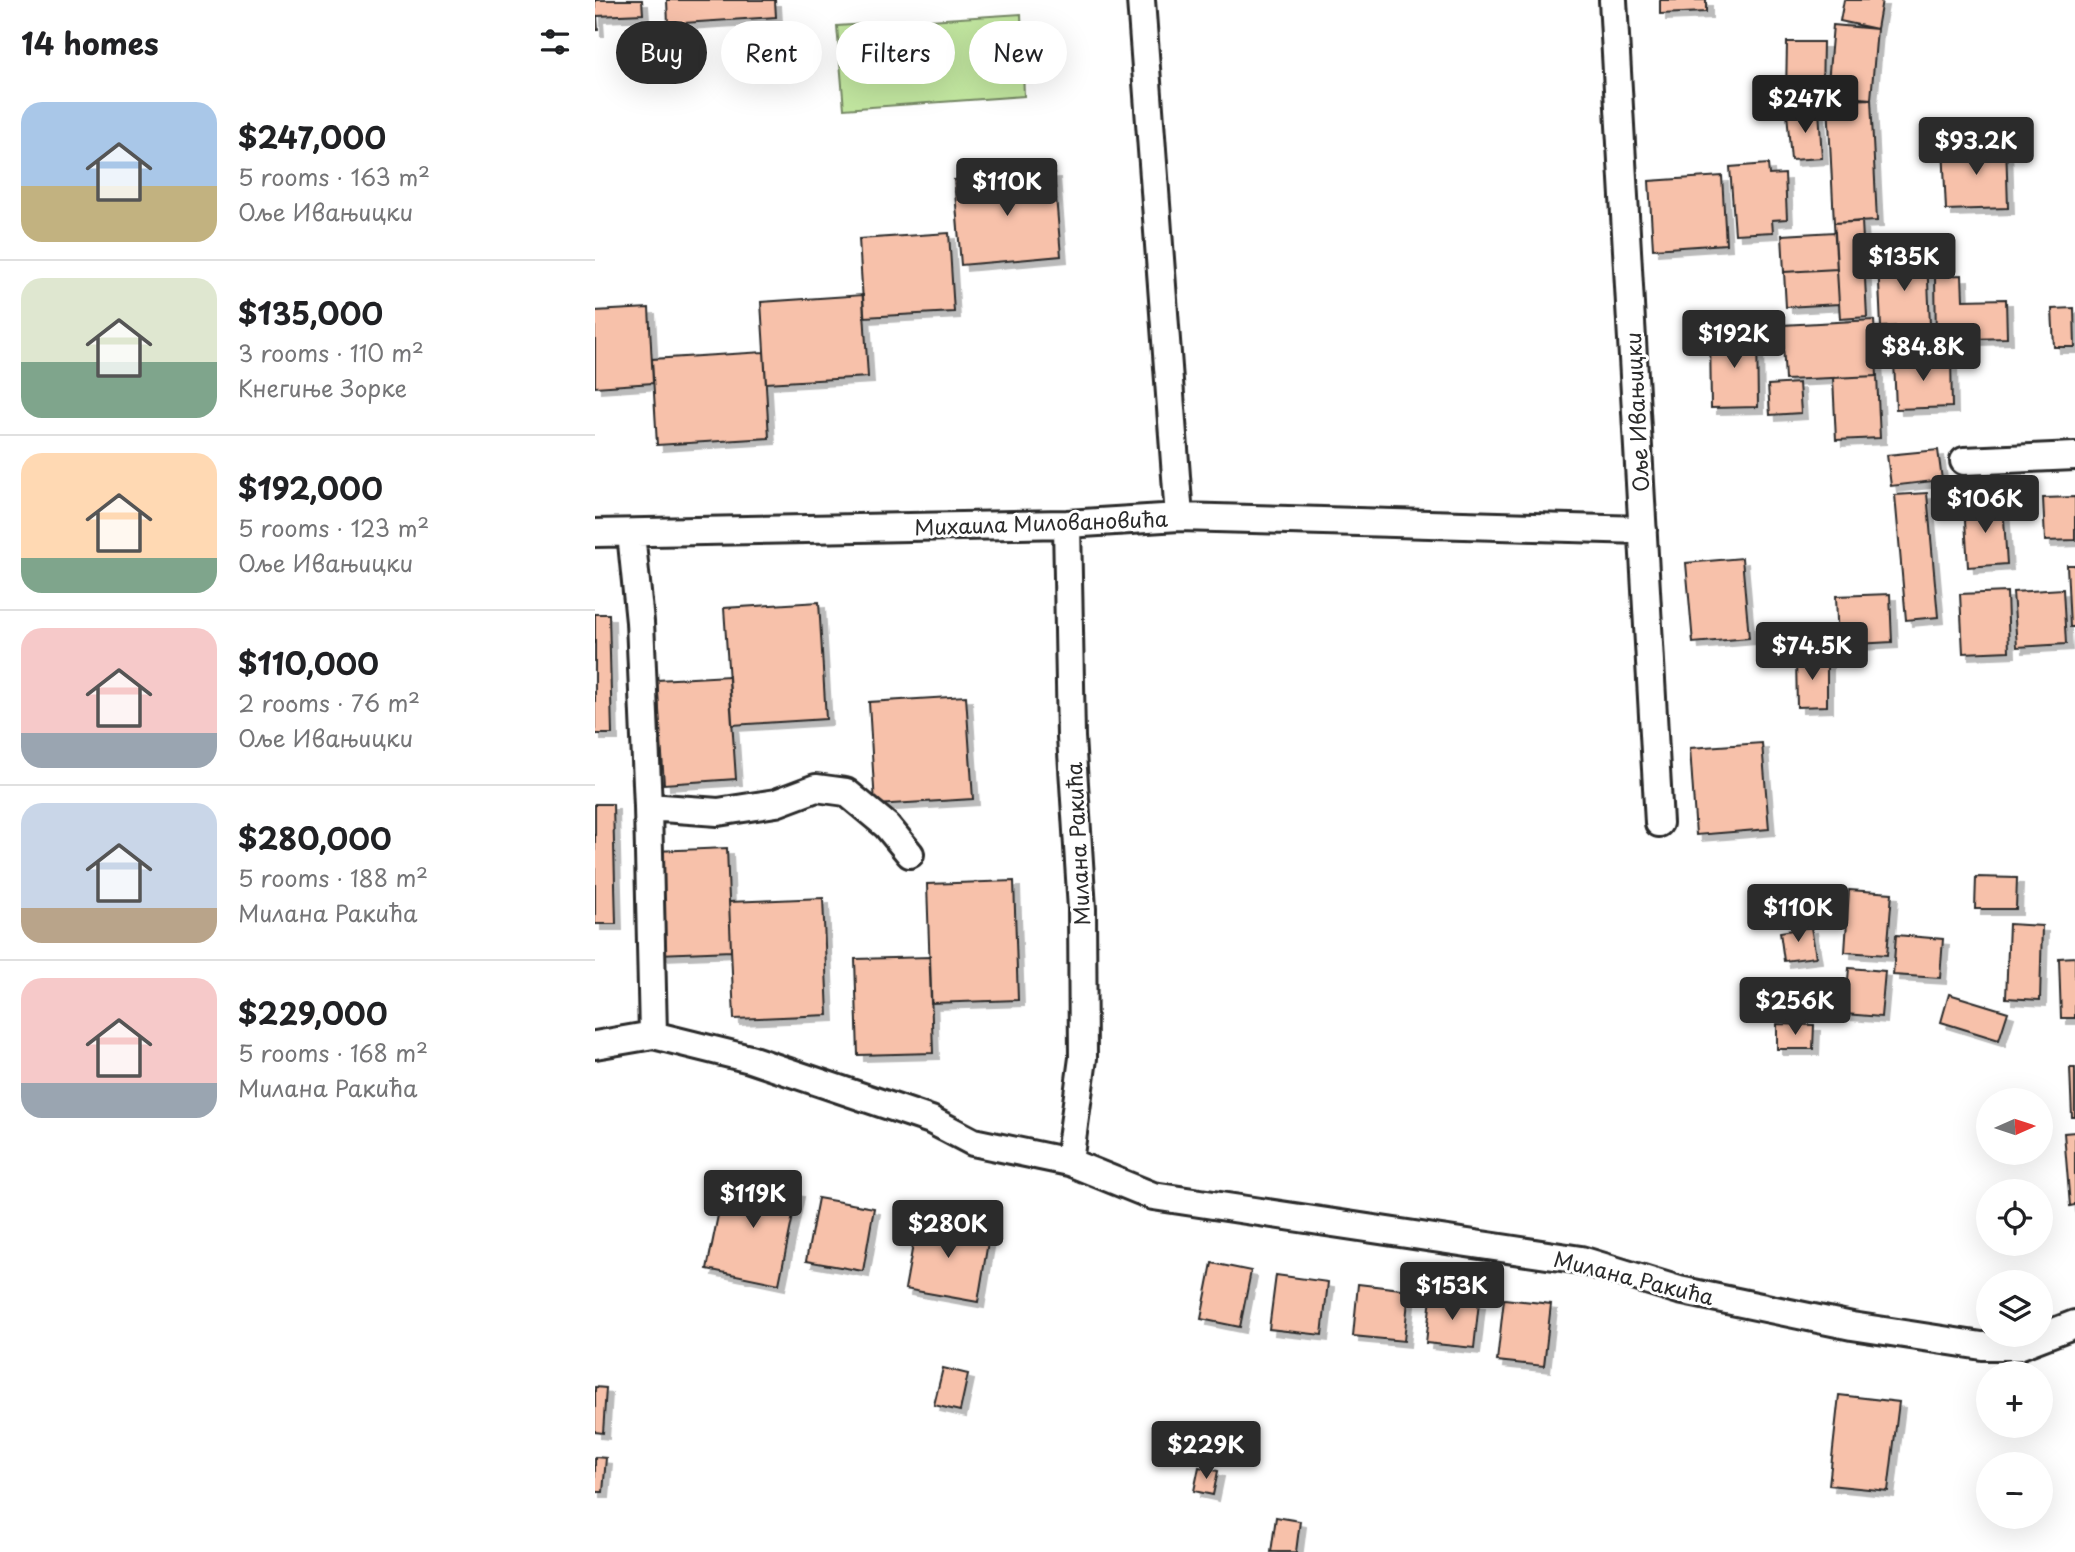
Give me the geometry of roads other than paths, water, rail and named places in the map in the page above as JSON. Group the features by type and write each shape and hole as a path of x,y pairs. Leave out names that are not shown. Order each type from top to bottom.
{"street":[{"name":"Михаила Миловановића","path":"595,533 1067,524 1179,517 1141,0"},
{"name":"Оље Ивањицки","path":"1613,0 1660,823"},
{"path":"1963,461 2075,456"},
{"path":"1179,517 1643,530"},
{"name":"Милана Ракића","path":"1067,524 1071,737 1083,909 1083,1058 1069,1162"},
{"path":"631,533 640,622 648,807 653,1035"},
{"path":"648,807 717,812 776,803 815,788 846,792 887,826 910,854"},
{"name":"Милана Ракића","path":"595,1045 653,1035 750,1059 931,1120 973,1142 1069,1162 1153,1196 1581,1260 1679,1290 1852,1326 1982,1346 2018,1346 2075,1324"}]}
